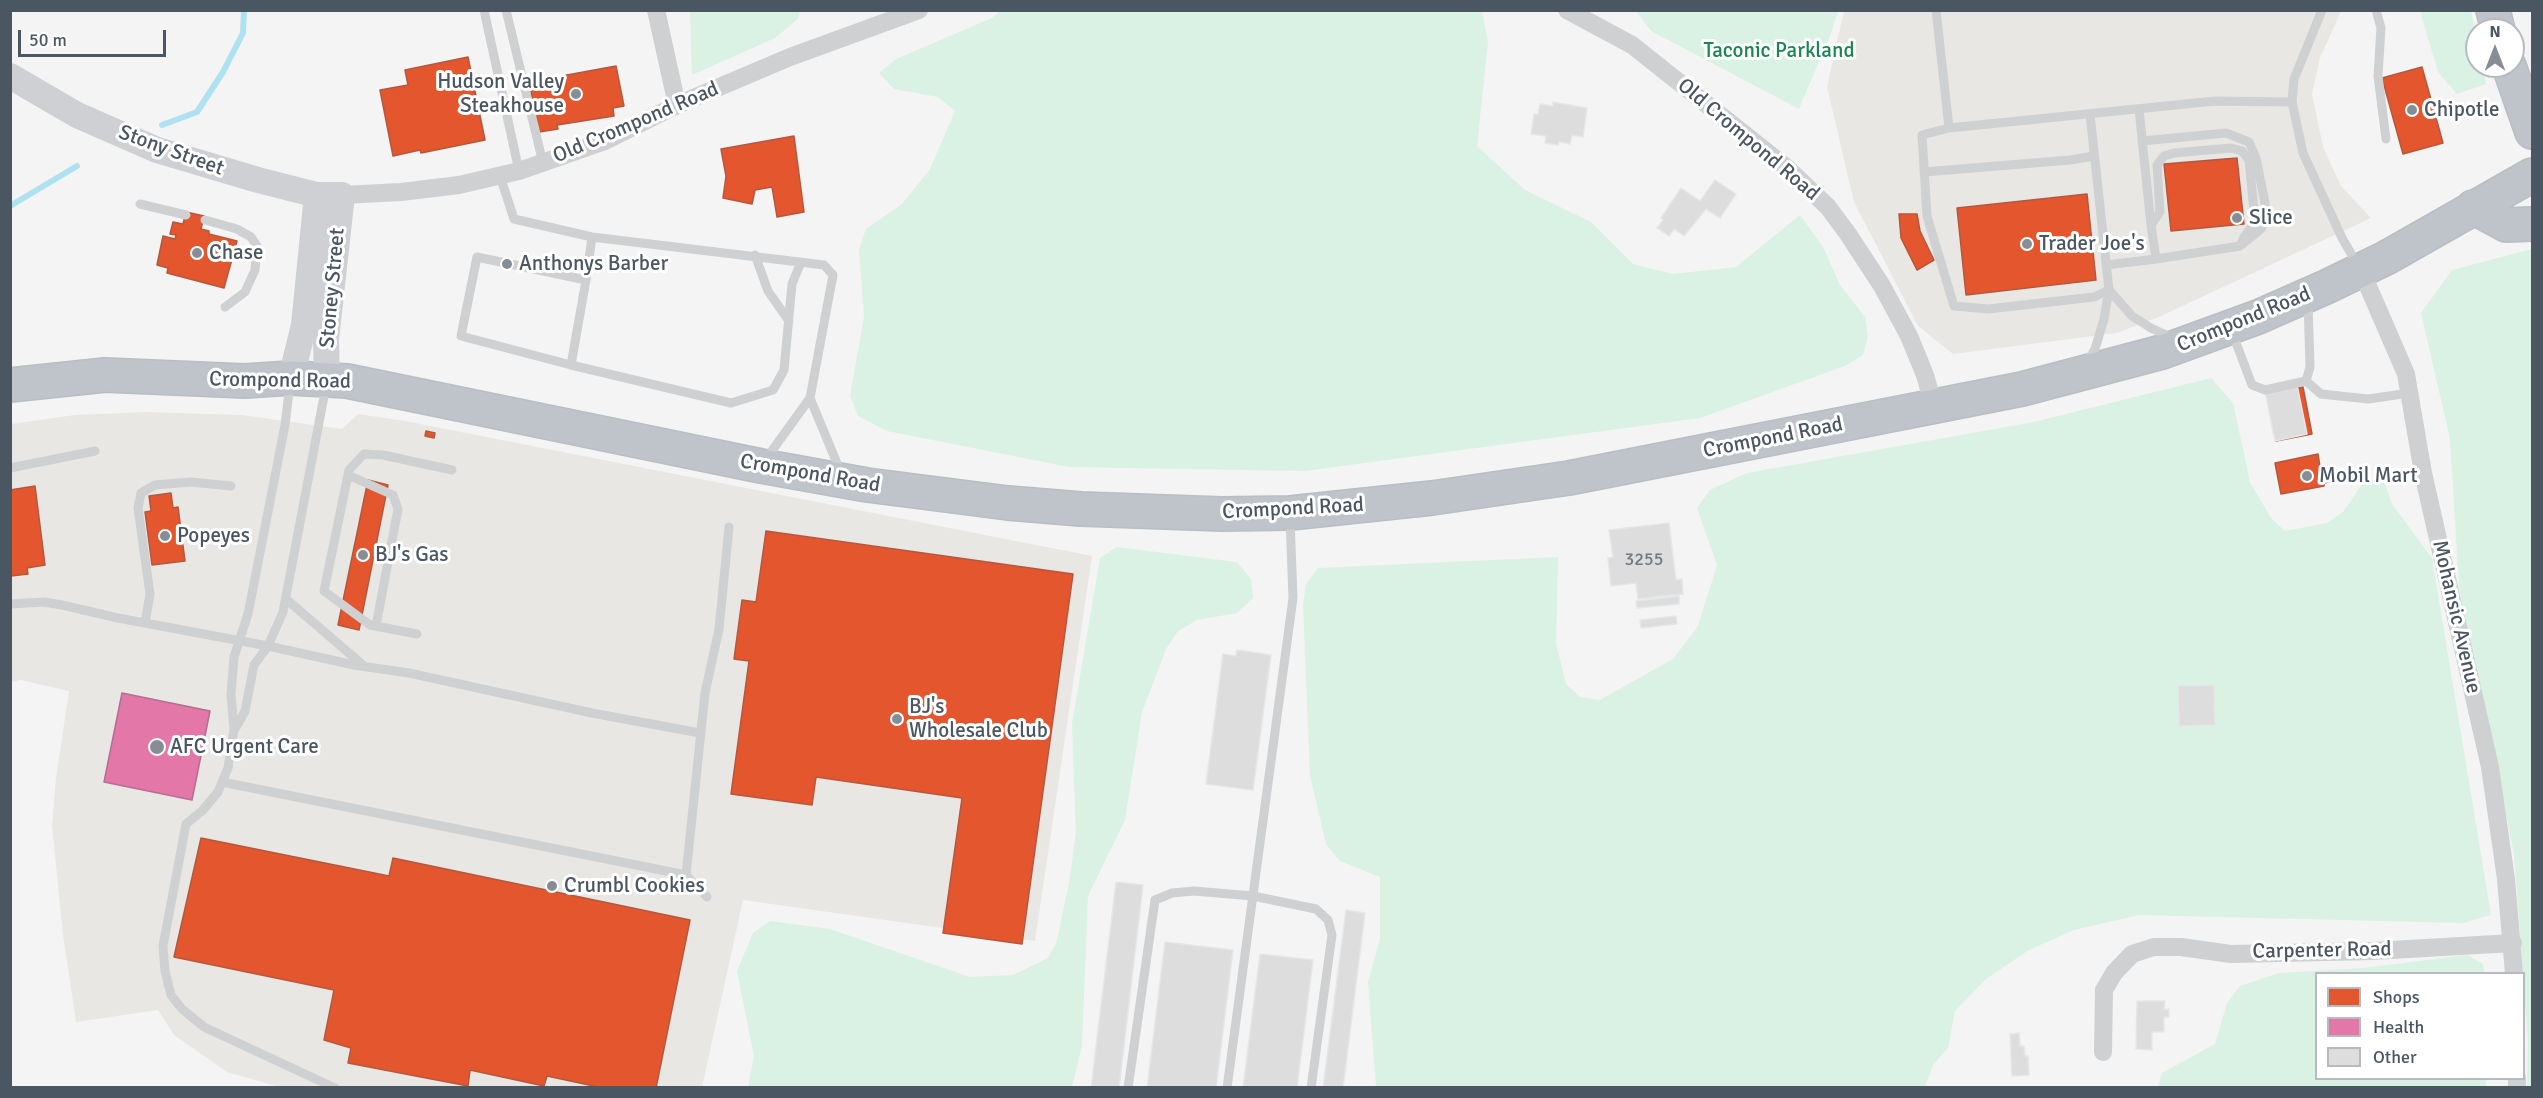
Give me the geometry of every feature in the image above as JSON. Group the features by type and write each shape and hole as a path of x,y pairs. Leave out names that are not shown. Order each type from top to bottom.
{"highway":[{"path":"2513,78 2532,132"},
{"name":"Crompond Road","path":"10,385 105,375 246,381 291,378 347,381 844,482 1008,503 1081,509 1211,514 1290,513 1420,500 1569,478 1934,407 2022,389 2079,374 2189,343 2308,295 2361,270 2532,175"},
{"path":"2473,207 2506,225 2532,224"}],"street":[{"path":"656,10 677,105"},
{"name":"Old Crompond Road","path":"329,195 459,185 519,171 604,141 677,105 790,57 920,10"},
{"name":"Old Crompond Road","path":"1567,10 1632,45 1787,168 1828,207 1882,286 1909,336 1925,375 1934,407"},
{"name":"Stony Street","path":"10,76 77,115 156,150 258,180 329,195"},
{"name":"Stoney Street","path":"291,378 304,325 329,195"},
{"name":"Stoney Street","path":"327,381 329,195"},
{"name":"Mohansic Avenue","path":"2361,270 2402,363 2410,393 2423,473 2490,767 2513,943 2514,972"},
{"name":"Carpenter Road","path":"2103,1052 2104,990 2114,973 2132,954 2154,947 2181,947 2231,954 2373,951 2513,943"}],"lane":[{"path":"484,10 519,171"},
{"path":"507,10 543,163"},
{"path":"1936,10 1948,128"},
{"path":"2322,10 2294,79 2292,102 2303,153 2342,238 2361,270"},
{"path":"2376,10 2381,28 2378,76 2386,139"},
{"path":"2109,290 2094,297 1988,309 1954,306 1927,216 1922,135 1948,128 2228,100 2292,102"},
{"path":"2139,109 2156,259"},
{"path":"2079,374 2095,349 2104,319 2109,290 2090,114"},
{"path":"2106,265 2240,246 2261,230 2266,218 2256,158 2249,142 2226,133 2142,141"},
{"path":"2151,225 2160,212 2157,165 2164,156 2231,148 2242,151 2249,160 2254,211 2253,225 2240,246"},
{"path":"1924,172 2094,156"},
{"path":"500,176 514,219 592,237 824,265 833,275 810,398 761,466"},
{"path":"140,204 186,215"},
{"path":"205,220 237,229 251,237 257,246 255,270 245,292 225,307"},
{"path":"571,365 592,237"},
{"path":"755,255 768,291 789,321"},
{"path":"586,280 477,257 461,336 731,403 773,390 784,370 792,284 801,262"},
{"path":"2109,290 2122,307 2151,328 2189,343"},
{"path":"2306,381 2310,368 2308,295"},
{"path":"2230,327 2252,384 2265,390 2306,381"},
{"path":"291,378 285,425 241,642 234,657 231,695 234,729 228,768 218,792 186,824 164,946 165,971 171,995 182,1009 204,1028 335,1088"},
{"path":"234,729 245,711 254,665 268,646 283,612 327,381"},
{"path":"2306,381 2321,394 2368,399 2410,393"},
{"path":"810,398 844,482"},
{"path":"10,468 95,451"},
{"path":"417,634 370,625 324,591 349,470 364,454 383,455 452,470"},
{"path":"348,475 393,495 398,509 376,626"},
{"path":"145,623 150,594 138,508 141,493 155,485 191,482 231,486"},
{"path":"1227,1088 1293,598 1290,513"},
{"path":"686,875 696,794 696,760 705,693 719,629 729,527"},
{"path":"286,599 366,667"},
{"path":"10,604 44,602 62,605 700,733"},
{"path":"222,782 686,875 707,897"},
{"path":"1128,1088 1155,900 1172,893 1194,891 1253,896 1316,909 1328,920 1332,935 1311,1088"}],"shaded area":[{"path":"1844,11 2341,11 2320,58 2312,94 2323,147 2341,186 2371,218 2159,317 2117,333 1953,354 1918,326 1854,202 1827,87"},
{"path":"145,412 242,415 342,429 358,414 405,421 1092,556 1035,941 743,900 702,1087 279,1087 227,1072 174,1035 158,1010 76,1022 63,935 52,825 56,778 69,691 21,680 11,682 11,424 75,415"}],"green space":[{"path":"690,10 800,11 798,19 775,38 692,75"},
{"path":"1000,11 1482,11 1488,42 1477,146 1525,190 1591,222 1633,264 1673,274 1736,267 1800,215 1823,247 1840,285 1865,317 1868,336 1863,355 1845,366 1700,418 1305,471 1069,467 887,431 858,416 850,396 864,317 859,249 866,229 902,204 930,169 955,111 938,97 894,89 879,73 896,59 992,18"},
{"name":"Taconic Parkland","path":"1636,11 1838,11 1832,31 1799,109 1651,31"},
{"path":"2420,11 2471,11 2472,18 2465,18 2465,78 2485,78 2486,84 2457,94 2438,72"},
{"path":"2532,249 2532,1087 2527,1087 2525,972 2523,972 2514,854 2459,587 2450,439 2421,313 2452,270"},
{"path":"2211,378 2233,403 2250,482 2271,518 2285,531 2327,523 2343,512 2367,477 2385,484 2392,504 2432,558 2491,915 2463,923 2139,915 2074,930 2029,950 1986,979 1955,1011 1948,1048 1933,1065 1925,1087 1376,1087 1368,982 1380,939 1380,877 1340,861 1326,844 1310,776 1303,604 1306,584 1318,568 1558,557 1556,643 1566,684 1580,697 1600,700 1673,659 1698,626 1717,565 1697,508 1710,490 1747,473 2034,422"},
{"path":"1117,547 1237,562 1251,579 1253,598 1237,613 1197,620 1178,631 1166,649 1142,712 1125,820 1088,896 1082,1045 1072,1087 748,1087 754,1056 737,971 753,933 770,921 830,929 970,977 1013,975 1048,958 1057,941 1070,877 1076,832 1072,724 1100,558"},
{"path":"2467,955 2483,964 2484,972 2315,972 2315,1080 2486,1080 2486,1087 2158,1087 2162,1073 2215,1044 2227,1003 2240,986 2279,973 2364,968"}],"building: Shops":[{"path":"468,57 485,140 421,153 420,150 393,156 380,90 408,85 405,70"},
{"name":"Hudson Valley Steakhouse","path":"616,66 624,106 613,108 614,116 557,125 558,129 539,132 529,82"},
{"name":"Chipotle","path":"2422,67 2443,143 2403,154 2382,78"},
{"path":"794,136 804,212 777,217 772,187 755,190 752,204 723,198 726,176 721,149"},
{"path":"2237,158 2244,224 2171,231 2164,164"},
{"name":"Trader Joe's","path":"2087,194 2096,280 1966,295 1957,208"},
{"name":"Chase","path":"186,212 204,216 201,229 209,231 209,234 237,241 224,288 167,273 168,268 157,265 163,236 175,239 176,235 170,234 173,222 183,224"},
{"path":"1899,214 1917,214 1920,231 1934,260 1917,270 1901,238"},
{"path":"2303,387 2312,434 2276,441 2267,394"},
{"path":"426,431 435,433 434,438 425,436"},
{"name":"Mobil Mart","path":"2318,454 2321,473 2336,470 2338,480 2324,483 2324,486 2281,494 2275,463"},
{"name":"BJ's Gas","path":"368,480 388,485 359,630 338,625"},
{"path":"35,486 45,565 27,568 28,574 11,576 10,490"},
{"name":"Popeyes","path":"171,493 173,508 178,507 185,561 152,565 145,512 151,511 149,496"},
{"name":"BJ's Wholesale Club","path":"766,531 1073,574 1022,944 943,933 962,798 816,777 812,805 731,794 749,661 734,659 742,600 756,602"},
{"path":"201,838 389,876 393,858 690,920 656,1088 603,1088 547,1076 544,1086 470,1070 468,1086 348,1063 351,1048 324,1040 334,990 174,957"}],"building: Health":[{"name":"AFC Urgent Care","path":"122,693 210,711 192,800 104,782"}],"building: Other":[{"path":"1553,102 1587,108 1583,137 1572,135 1570,144 1559,142 1558,145 1545,143 1546,136 1531,134 1534,114 1538,114 1540,104 1553,106"},
{"path":"1715,180 1736,194 1720,218 1706,209 1684,236 1674,229 1669,236 1657,228 1681,188 1700,201"},
{"path":"2297,385 2307,434 2275,441 2265,391"},
{"path":"1669,523 1676,580 1682,579 1683,594 1638,599 1636,583 1611,586 1608,558 1613,557 1609,530"},
{"path":"1679,596 1679,604 1637,608 1636,601"},
{"path":"1676,616 1677,624 1641,628 1640,620"},
{"path":"1237,650 1271,655 1253,790 1206,784 1223,654 1236,656"},
{"path":"2214,685 2215,725 2179,726 2178,686"},
{"path":"1116,882 1143,885 1119,1088 1091,1088"},
{"path":"1346,910 1365,913 1343,1088 1323,1088"},
{"path":"1165,942 1233,950 1216,1088 1147,1088"},
{"path":"1260,954 1313,960 1297,1088 1243,1088"},
{"path":"2137,1001 2165,1001 2164,1009 2169,1009 2169,1017 2164,1017 2164,1032 2152,1032 2152,1050 2136,1049"},
{"path":"2019,1033 2020,1046 2024,1046 2025,1056 2028,1056 2029,1075 2012,1076 2010,1034"}],"waterway":[{"path":"162,125 197,112 223,72 243,33 244,10"},
{"path":"10,206 77,166"}],"place":[{"name":"Hudson Valley Steakhouse","path":"576,94"},
{"name":"Chipotle","path":"2412,110"},
{"name":"Slice","path":"2237,218"},
{"name":"Trader Joe's","path":"2027,244"},
{"name":"Chase","path":"197,253"},
{"name":"Anthonys Barber","path":"507,264"},
{"name":"Mobil Mart","path":"2307,476"},
{"name":"Popeyes","path":"165,536"},
{"name":"BJ's Gas","path":"363,555"},
{"name":"BJ's Wholesale Club","path":"897,719"},
{"name":"AFC Urgent Care","path":"157,747"},
{"name":"Crumbl Cookies","path":"552,886"}]}
